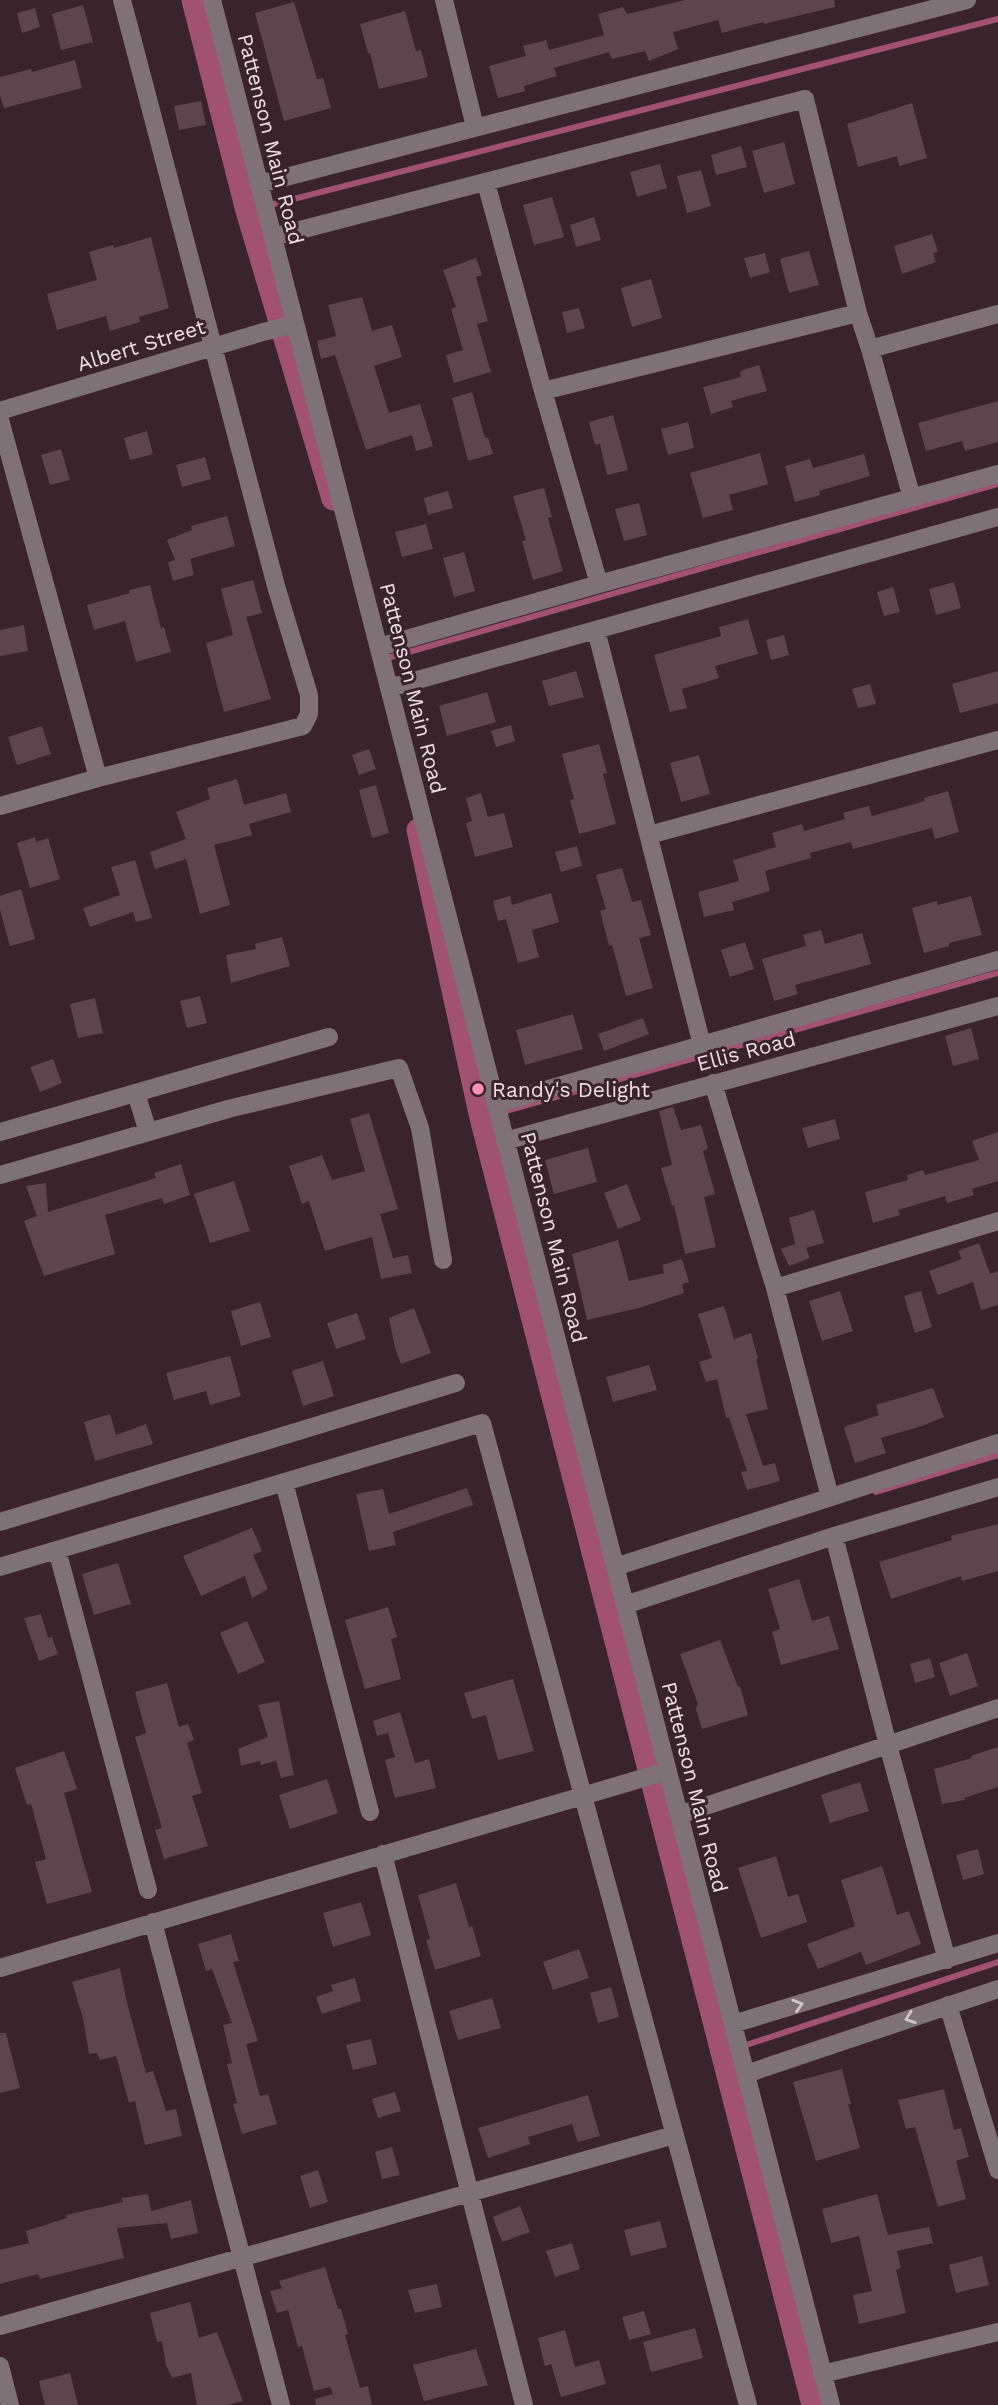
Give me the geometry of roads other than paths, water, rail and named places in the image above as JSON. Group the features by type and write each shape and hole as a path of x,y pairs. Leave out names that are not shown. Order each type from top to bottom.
{"street":[{"path":"0,806 303,726 309,714 309,695 276,586 122,0"},
{"name":"Pattenson Main Road","path":"212,0 273,237 290,325 380,649 625,1605 662,1772 678,1815 831,2405"},
{"path":"444,0 475,127"},
{"path":"259,184 967,0"},
{"path":"273,237 804,99 858,313 912,498"},
{"path":"486,183 599,584"},
{"path":"543,391 858,313"},
{"path":"870,349 998,314"},
{"name":"Albert Street","path":"0,411 290,325"},
{"path":"0,420 98,778"},
{"path":"380,649 599,584 998,474"},
{"path":"387,681 596,630 998,517"},
{"path":"596,630 702,1045"},
{"path":"649,835 998,740"},
{"path":"496,1104 998,960"},
{"name":"Ellis Road","path":"505,1141 998,1006"},
{"path":"0,1132 329,1037"},
{"path":"0,1175 229,1109 399,1068 422,1139 443,1260"},
{"path":"713,1083 775,1288 830,1497"},
{"path":"136,1093 148,1132"},
{"path":"775,1288 998,1221"},
{"path":"0,1522 456,1383"},
{"path":"0,1567 482,1423 587,1793 674,2135 748,2405"},
{"path":"615,1567 998,1443"},
{"path":"284,1482 370,1812"},
{"path":"625,1605 834,1536 998,1487"},
{"path":"834,1536 947,1960"},
{"path":"57,1550 148,1890"},
{"path":"678,1815 998,1709"},
{"path":"0,1968 662,1772"},
{"path":"383,1854 524,2405"},
{"path":"153,1922 281,2405"},
{"path":"734,2029 998,1944"},
{"path":"744,2068 998,1989"},
{"path":"948,2005 998,2170"},
{"path":"0,2326 674,2135"},
{"path":"822,2374 998,2332"},
{"path":"0,2366 10,2405"}],"waterway":[{"path":"193,0 247,211 333,499"},
{"path":"247,211 998,19"},
{"path":"384,659 998,484"},
{"path":"418,830 481,1118 813,2405"},
{"path":"481,1118 998,973"},
{"path":"876,1492 998,1455"},
{"path":"599,1576 614,1571"},
{"path":"722,2053 998,1962"}],"place":[{"name":"Randy's Delight","path":"478,1089"}]}
